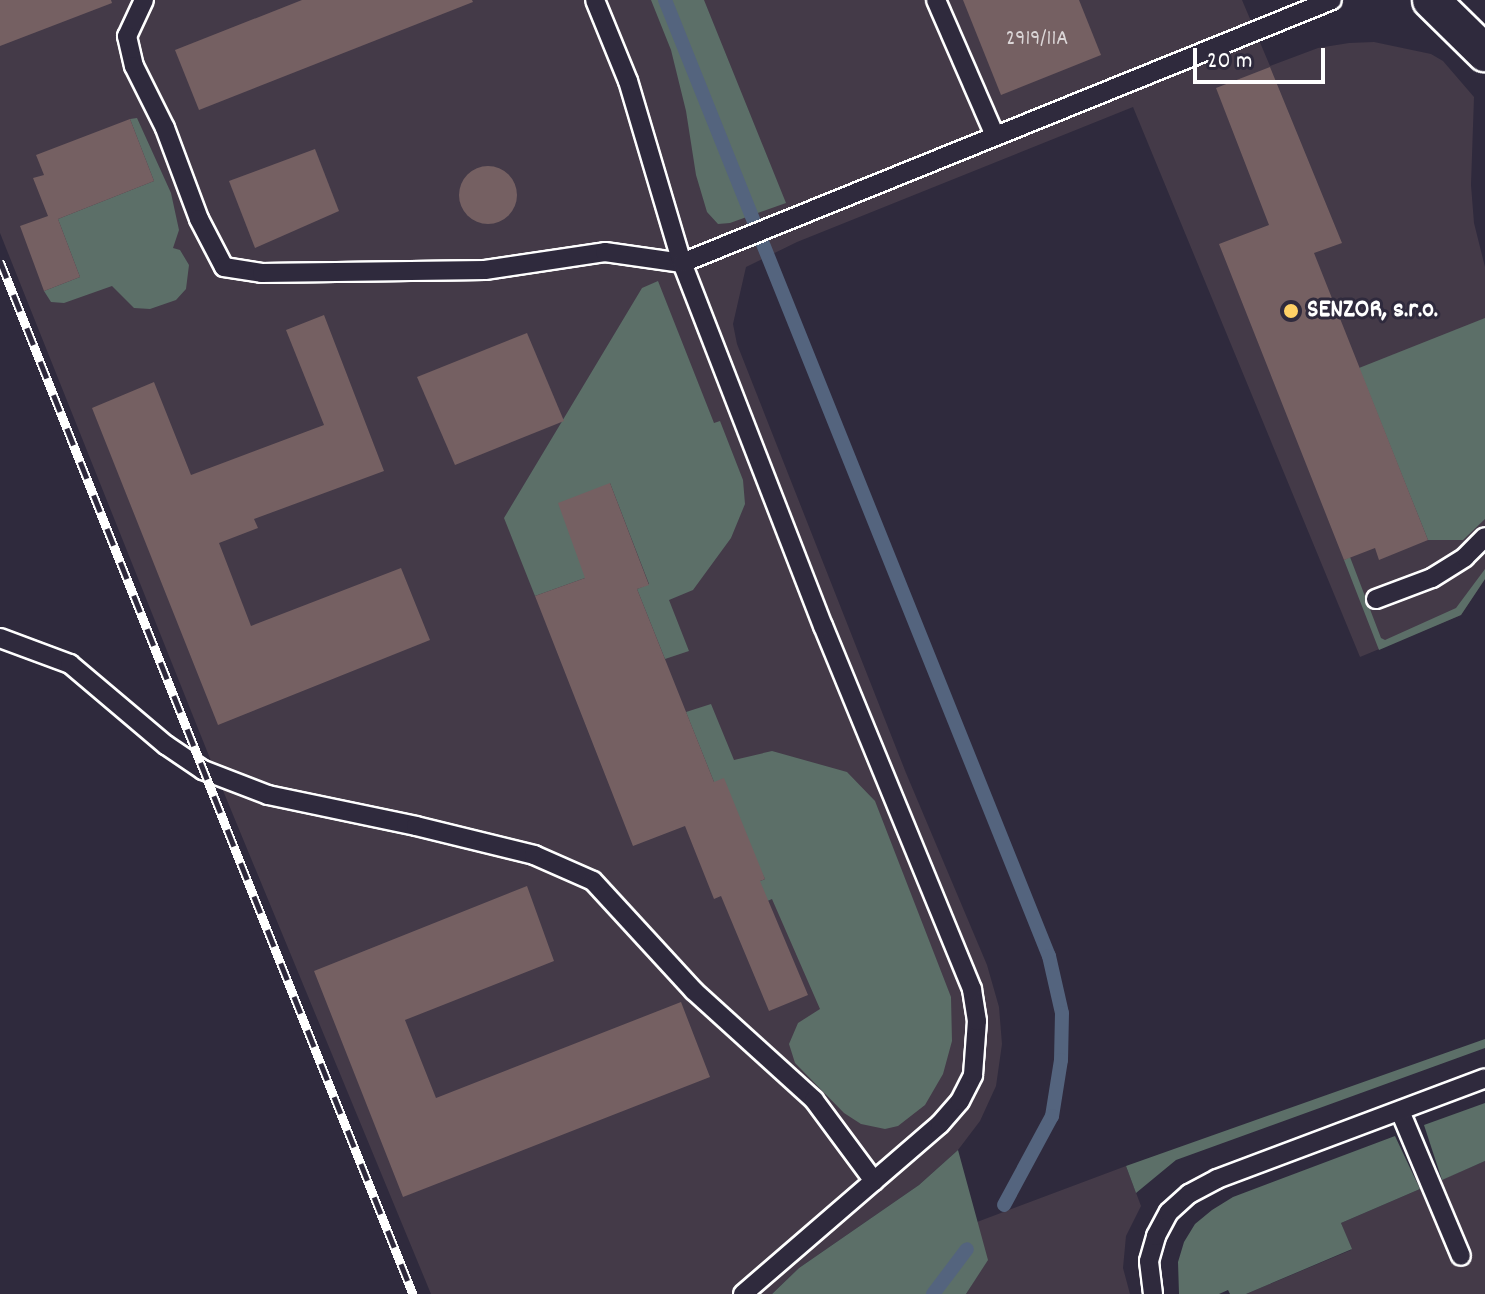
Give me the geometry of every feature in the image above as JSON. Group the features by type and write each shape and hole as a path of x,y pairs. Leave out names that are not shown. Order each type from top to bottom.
{"street":[{"path":"1431,0 1485,53"}],"lane":[{"path":"144,0 127,36 134,66 165,128 199,219 224,267 262,273 485,270 605,252 682,263 1332,0"},
{"path":"595,0 641,118 682,263 823,626 972,989 978,1045 973,1075 960,1101 940,1124 743,1294"},
{"path":"936,0 995,136"},
{"path":"1376,599 1432,578 1465,557 1485,537"},
{"path":"0,638 70,664 166,745 203,770 268,795 534,855 593,881 694,991 814,1100 874,1181"},
{"path":"1153,1294 1149,1261 1156,1236 1169,1212 1189,1194 1217,1179 1485,1078"},
{"path":"1400,1111 1461,1256"}],"shaded area":[{"path":"0,0 1242,0 1270,66 1318,48 1349,43 1374,42 1431,54 1443,61 1474,97 1471,185 1474,223 1485,267 1485,579 1461,615 1360,657 1133,107 797,242 746,267 733,324 737,344 906,773 987,965 999,1007 1002,1044 996,1086 980,1121 958,1150 919,1185 799,1268 772,1294 431,1294 217,776 0,233"},
{"path":"1485,1161 1485,1294 1246,1294 1351,1250 1341,1223"},
{"path":"1126,1166 1141,1206 1126,1236 1123,1268 1130,1294 966,1294 987,1260 977,1222"}],"green space":[{"path":"651,0 704,0 786,203 730,223 718,224 707,212 696,175 686,111 671,50"},
{"path":"137,118 171,193 179,230 173,248 180,250 189,265 186,289 176,300 150,309 134,308 112,286 64,303 51,302 44,291 80,277 58,219 154,181 130,119"},
{"path":"658,281 714,423 720,421 743,480 745,504 731,538 693,590 669,600 689,651 665,659 637,589 649,584 610,483 585,578 535,596 504,518 642,288"},
{"path":"1485,318 1485,519 1463,540 1428,540 1359,368"},
{"path":"1350,557 1381,638 1385,640 1456,608 1485,569 1485,579 1461,615 1379,650 1344,560"},
{"path":"711,704 734,760 772,751 847,772 875,801 951,997 952,1041 943,1074 925,1105 898,1126 885,1129 861,1124 844,1113 795,1063 789,1044 798,1023 820,1009 772,899 748,909 740,889 765,879 714,782 686,712"},
{"path":"1485,1039 1485,1048 1176,1160 1136,1193 1126,1166"},
{"path":"1485,1103 1485,1161 1442,1180 1424,1125"},
{"path":"1395,1136 1420,1189 1341,1223 1352,1249 1246,1294 1230,1294 1228,1290 1219,1294 1179,1294 1178,1262 1184,1242 1195,1224 1212,1210 1233,1197"},
{"path":"958,1150 988,1260 966,1294 772,1294 799,1268 919,1185"}],"building":[{"path":"0,0 111,0 112,3 0,46"},
{"path":"302,0 473,2 199,110 175,50"},
{"path":"963,0 1079,0 1101,55 1001,95"},
{"name":"SENZOR, s.r.o.","path":"1270,67 1342,243 1314,253 1428,540 1379,560 1375,548 1344,560 1219,244 1269,225 1216,88"},
{"path":"130,119 154,181 58,219 80,277 44,291 20,226 48,216 33,178 44,175 36,155"},
{"path":"315,149 339,211 255,248 229,181"},
{"path":"488,166 508,175 517,195 508,215 488,224 468,215 459,195 468,175"},
{"path":"324,315 384,471 254,519 258,528 219,543 251,626 401,568 430,640 218,725 92,408 154,382 191,475 324,425 286,330"},
{"path":"527,333 564,421 455,465 417,377"},
{"path":"610,483 649,585 637,589 714,782 724,778 765,879 760,881 808,995 769,1011 721,896 714,899 685,826 633,846 535,596 585,578 558,503"},
{"path":"527,886 554,961 405,1020 436,1098 681,1002 710,1077 403,1197 314,971"}],"waterway":[{"path":"665,0 1049,956 1062,1013 1061,1060 1052,1116 1004,1205"},
{"path":"933,1294 967,1249"}],"railway":[{"path":"0,261 413,1294"}],"place":[{"name":"SENZOR, s.r.o.","path":"1291,311"}]}
